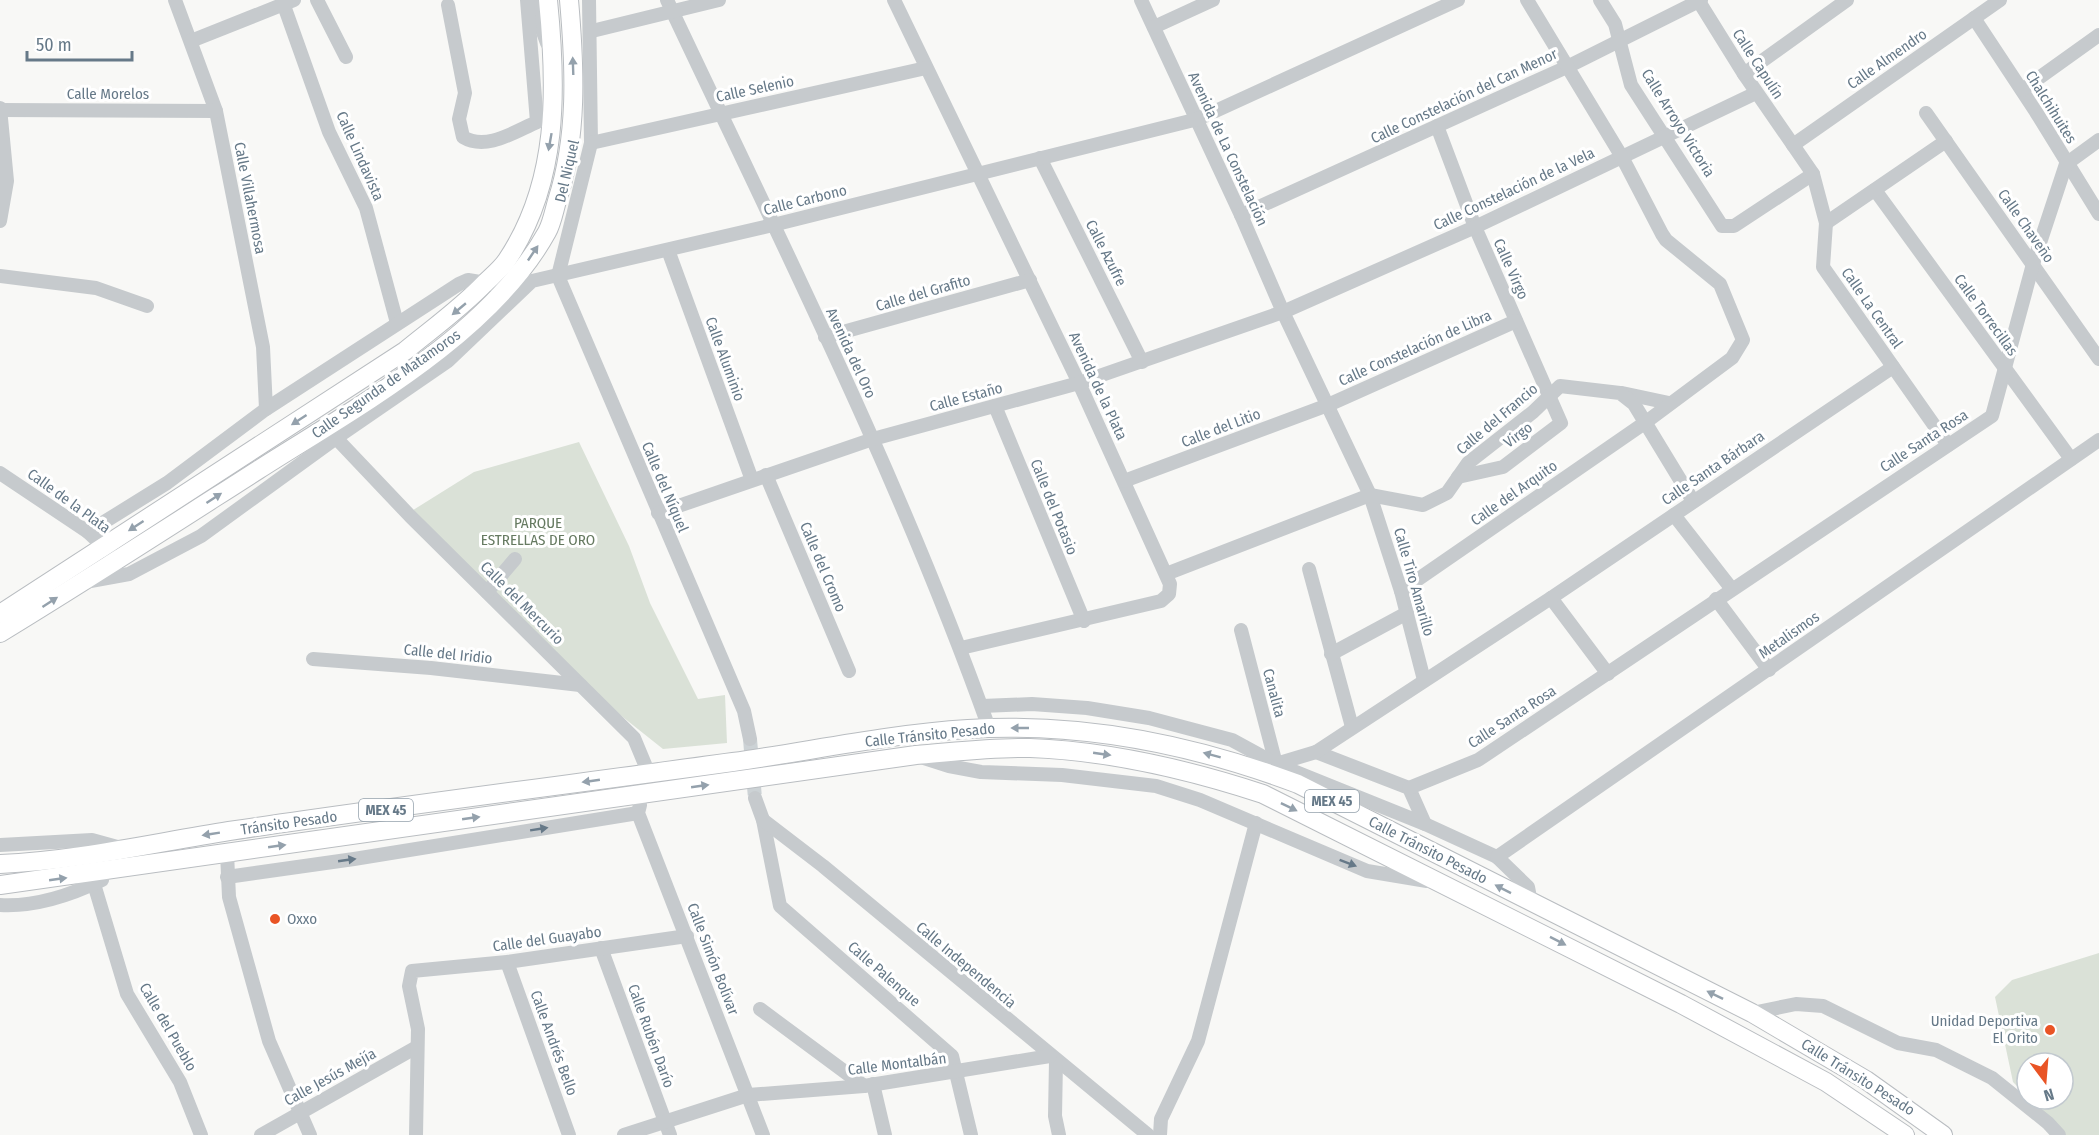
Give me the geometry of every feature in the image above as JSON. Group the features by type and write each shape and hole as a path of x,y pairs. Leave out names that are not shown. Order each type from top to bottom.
{"main road":[{"name":"Calle Segunda de Matamoros","path":"0,633 79,582 110,554 405,351 468,302 506,261 541,188 553,124 554,61 548,0"},
{"name":"Calle Segunda de Matamoros","path":"0,614 110,554 419,364 470,326 526,264 548,230 562,185 572,138 573,85 568,0"},
{"name":"Calle Tránsito Pesado","path":"649,774 911,735 989,728 1089,731 1146,740 1244,764 1336,803 1752,1013 1866,1080 1943,1135"},
{"name":"Calle Tránsito Pesado","path":"642,794 916,755 1030,748 1096,753 1208,776 1263,794 1445,884 1786,1060 1854,1100 1905,1135"},
{"name":"Tránsito Pesado","path":"0,864 123,849 228,831 649,774"},
{"name":"Tránsito Pesado","path":"0,885 642,794"}],"street":[{"name":"Calle Villahermosa","path":"175,0 216,111 263,347 266,409"},
{"path":"317,0 346,57"},
{"path":"448,5 465,93 459,119 463,137 473,143 491,141 537,122 529,0"},
{"path":"529,0 554,61"},
{"name":"Del Niquel","path":"558,276 591,143 592,31 589,0"},
{"path":"592,31 669,6 719,0"},
{"name":"Avenida de la Plata","path":"894,0 1079,383 1166,574"},
{"name":"Avenida de La Constelación","path":"1141,0 1198,119 1283,312 1328,405"},
{"path":"1154,27 1213,0"},
{"name":"Calle Carbono","path":"88,532 167,483 266,409 397,323 468,280 506,286 558,276 1198,119 1458,0"},
{"path":"1527,0 1622,157"},
{"name":"Calle Arroyo Victoria","path":"1600,0 1615,24 1631,85 1722,226 1734,226 1813,174"},
{"path":"1744,74 1847,0"},
{"name":"Calle Almendro","path":"1793,145 1999,0"},
{"path":"191,41 287,1"},
{"name":"Calle Lindavista","path":"287,1 329,132 366,208 397,323"},
{"name":"Calle Constelación del Can Menor","path":"1241,215 1567,67 1699,1"},
{"name":"Calle Capulín","path":"1699,1 1756,93 1793,145"},
{"name":"Avenida del Oro","path":"669,6 873,439 961,648 989,728"},
{"name":"Chalchihuites","path":"1974,18 2099,214"},
{"path":"2022,90 2099,36"},
{"name":"Calle Selenio","path":"591,143 926,68"},
{"name":"Calle Constelación de la Vela","path":"1283,312 1474,227 1756,93"},
{"path":"0,109 7,181 0,221"},
{"name":"Calle Morelos","path":"0,109 216,111"},
{"name":"Calle Chaveño","path":"1926,113 2099,359"},
{"name":"Calle Virgo","path":"1437,126 1474,227 1561,423"},
{"path":"2067,164 2099,140"},
{"path":"1826,223 1946,141"},
{"name":"Calle La Central","path":"1793,145 1813,174 1826,223 1823,267 1948,445"},
{"name":"Calle del Arquito","path":"1401,591 1646,422 1732,358 1743,340 1720,284 1666,240 1622,157"},
{"name":"Calle Azufre","path":"1040,158 1142,362"},
{"name":"Calle Santa Rosa","path":"1409,788 1479,759 1608,674 1731,588 1992,416 2033,264 2067,164"},
{"name":"Calle Torrecillas","path":"1875,190 2072,459"},
{"name":"Calle Aluminio","path":"668,250 752,480"},
{"path":"0,276 96,288 147,306"},
{"name":"Calle del Níquel","path":"558,276 744,711 750,739"},
{"name":"Calle del Grafito","path":"825,337 1030,280"},
{"path":"79,582 129,574 201,536 336,438 448,361 532,281"},
{"name":"Calle Estaño","path":"658,513 873,439 1079,383 1283,312"},
{"name":"Calle Constelación de Libra","path":"1328,405 1516,321"},
{"name":"Calle Santa Bárbara","path":"1244,764 1276,764 1316,752 1551,598 1893,367"},
{"name":"Calle del Francio","path":"1370,495 1423,505 1447,493 1468,463 1560,386 1620,393 1669,403"},
{"path":"1620,393 1634,404 1693,501"},
{"name":"Calle del Litio","path":"1125,481 1328,405"},
{"name":"Calle Tiro Amarillo","path":"1328,405 1370,495 1401,591 1424,680"},
{"name":"Calle del Potasio","path":"995,406 1084,621"},
{"name":"Virgo","path":"1458,477 1503,467 1561,423"},
{"name":"Calle del Mercurio","path":"336,438 634,738 649,774"},
{"name":"Metalismos","path":"1497,857 2099,440"},
{"name":"Calle de la Plata","path":"0,473 88,532 110,554"},
{"name":"Calle del Cromo","path":"766,475 849,671"},
{"path":"961,648 1084,621 1161,601 1168,594 1170,584 1166,574 1370,495"},
{"path":"1674,514 1731,588"},
{"path":"487,592 515,560"},
{"path":"1309,568 1352,728"},
{"path":"1551,598 1608,674"},
{"path":"1716,599 1769,670"},
{"path":"1331,654 1407,613"},
{"name":"Canalita","path":"1241,630 1276,764"},
{"name":"Calle del Iridio","path":"313,659 431,668 580,685"},
{"path":"982,706 1032,704 1087,708 1149,718 1232,740 1276,764 1425,824 1497,857 1528,887 1531,903"},
{"path":"1316,752 1409,788 1425,824"},
{"path":"916,755 949,766 981,772 1062,775 1156,786 1256,823 1367,871 1445,884"},
{"path":"226,877 354,859 638,813 642,794"},
{"path":"755,798 763,820"},
{"name":"Calle Simón Bolívar","path":"638,813 763,1135"},
{"name":"Calle Palenque","path":"763,820 780,906 952,1056 971,1135"},
{"name":"Calle Independencia","path":"763,820 823,866 1148,1135"},
{"path":"1160,1135 1161,1119 1198,1041 1256,823"},
{"path":"0,846 92,840 123,849"},
{"path":"227,853 226,877 230,897 269,1041 310,1135"},
{"path":"0,905 16,906 63,896 94,884 115,870"},
{"name":"Calle del Pueblo","path":"94,884 127,994 180,1082 201,1135"},
{"name":"Calle del Guayabo","path":"415,1048 418,1029 410,986 412,971 507,962 687,936"},
{"name":"Calle Rubén Darío","path":"601,948 668,1129"},
{"name":"Calle Andrés Bello","path":"507,962 569,1135"},
{"path":"1752,1013 1811,1003 1823,1006 1898,1043 1936,1050 1992,1078 2048,1123 2059,1135"},
{"path":"760,1009 869,1085 885,1135"},
{"path":"415,1048 416,1135"},
{"name":"Calle Jesús Mejía","path":"261,1135 415,1048"},
{"path":"1053,1058 1055,1116 1059,1135"},
{"name":"Calle Montalbán","path":"624,1135 668,1129 748,1095 869,1085 1053,1058"}],"green space":[{"name":"PARQUE ESTRELLAS DE ORO","path":"579,442 629,546 650,603 698,699 725,695 727,743 663,749 619,714 410,512 474,472"},
{"name":"Unidad Deportiva El Orito","path":"2099,953 2099,1135 2065,1135 2042,1111 2075,1111 2075,1051 2015,1051 2015,1084 2013,1082 1995,997 2012,980"}],"tunnel":[{"path":"750,739 755,798"}],"place":[{"name":"Oxxo","path":"275,919"},
{"name":"Unidad Deportiva El Orito","path":"2050,1030"}]}
